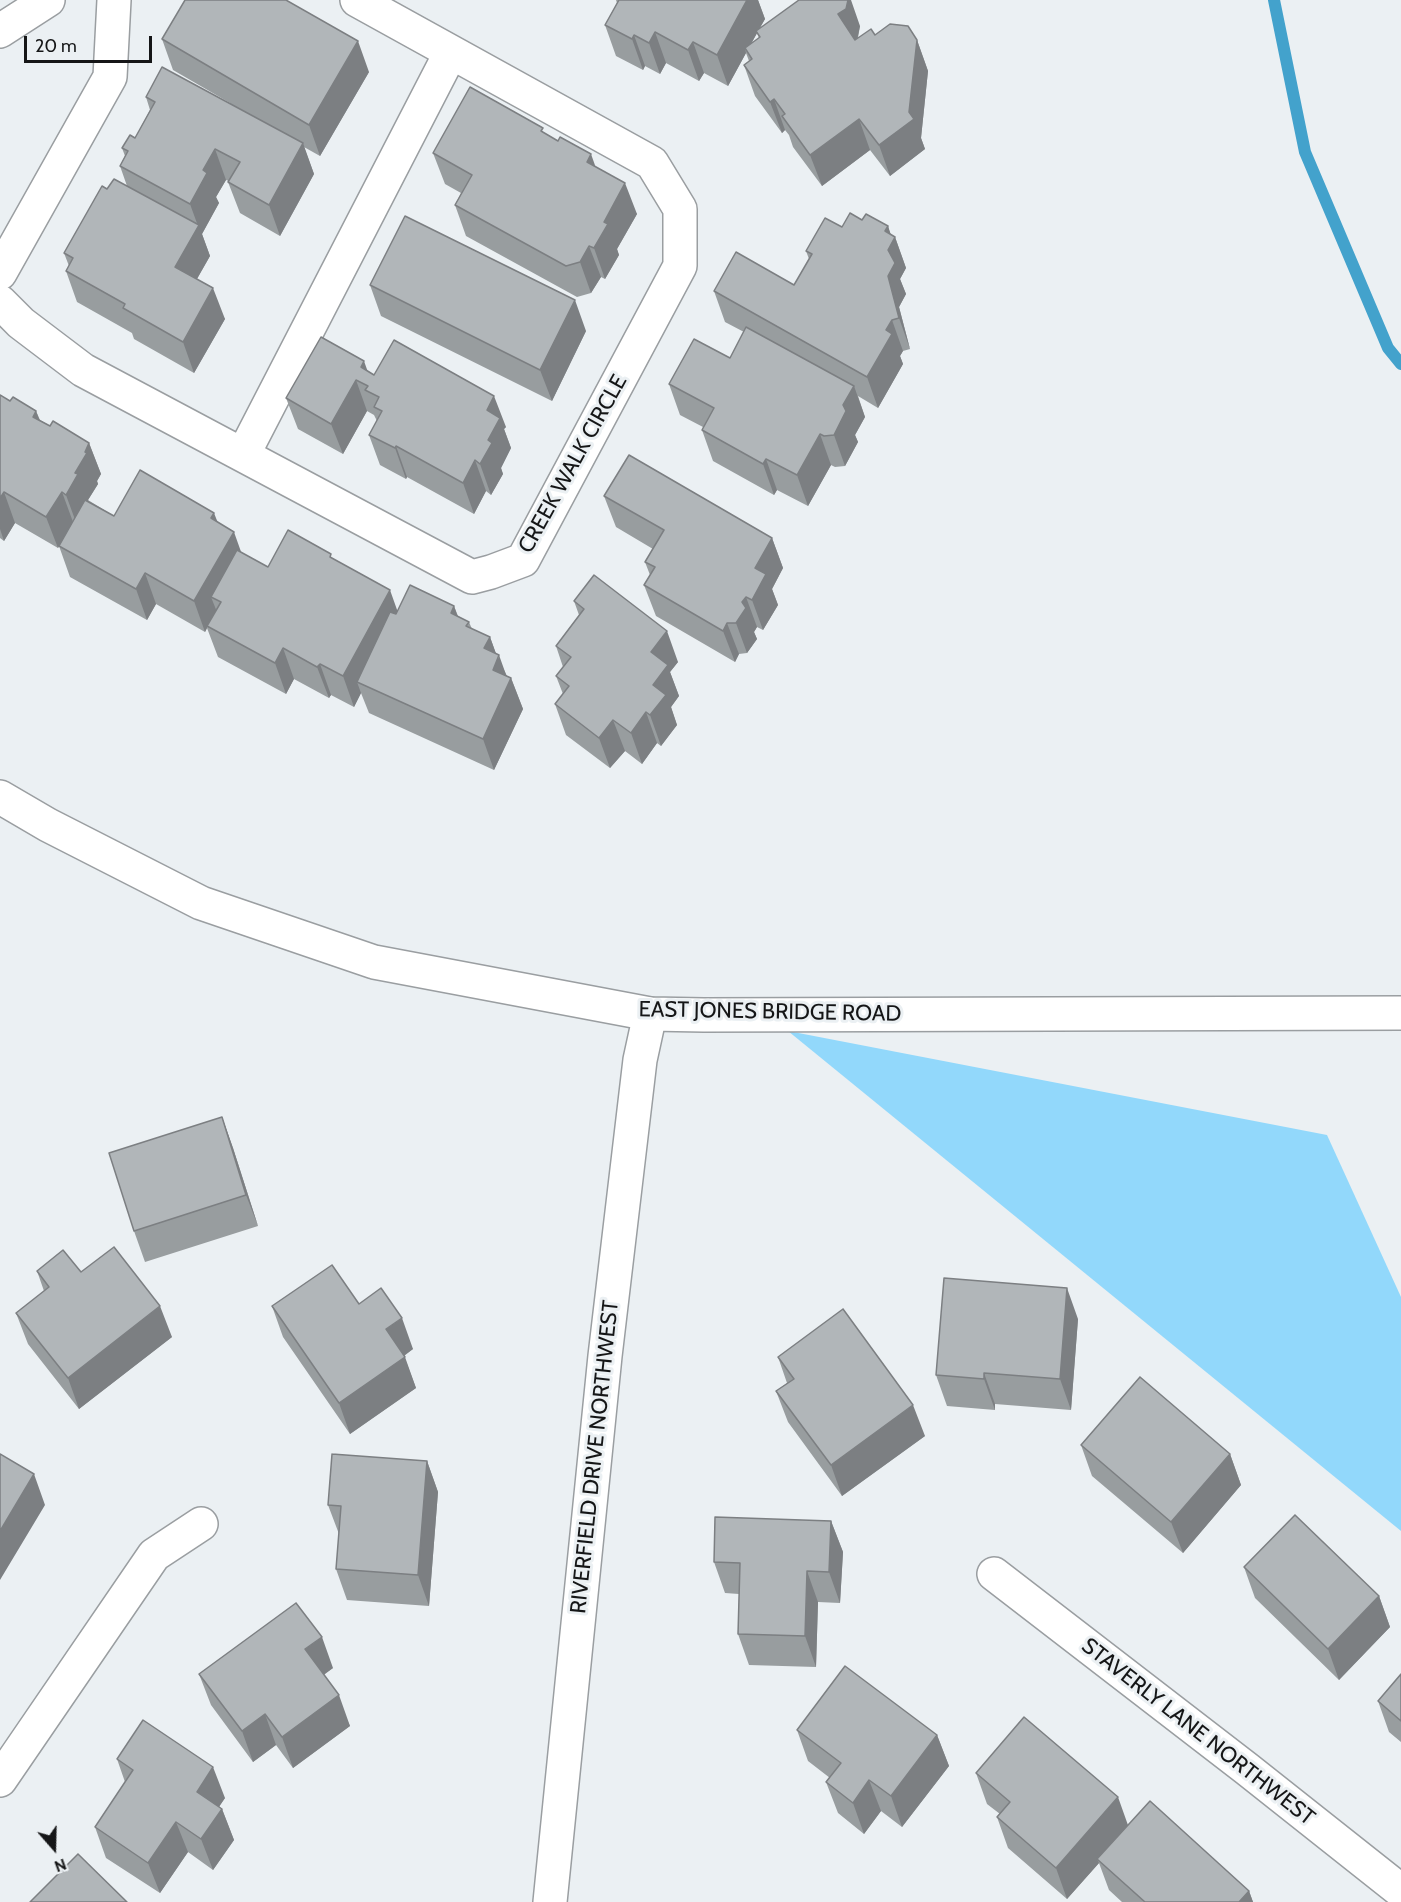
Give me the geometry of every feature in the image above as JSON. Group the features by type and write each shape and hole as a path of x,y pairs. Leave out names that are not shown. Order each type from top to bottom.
{"street":[{"path":"0,32 48,0"},
{"path":"0,273 110,76 114,0"},
{"name":"CREEK WALK CIRCLE","path":"0,302 21,323 83,370 472,577 523,560 680,266 680,209 652,163 357,0"},
{"path":"243,455 452,52"},
{"name":"EAST JONES BRIDGE ROAD","path":"0,797 48,825 201,903 374,962 650,1014 704,1016 1401,1013"},
{"name":"RIVERFIELD DRIVE NORTHWEST","path":"550,1902 605,1356 640,1060 650,1014"},
{"path":"0,1780 154,1555 201,1524"},
{"name":"STAVERLY LANE NORTHWEST","path":"994,1574 1401,1891"}],"shaded area":[{"path":"788,1031 1327,1135 1401,1297 1401,1531"}],"building":[{"path":"185,0 286,0 358,41 309,125 162,39"},
{"path":"619,0 747,0 717,55 693,42 688,50 655,32 649,43 634,35 632,39 605,25"},
{"path":"799,0 848,0 846,9 838,14 855,40 871,29 875,35 890,24 908,26 917,40 909,112 914,119 879,145 859,119 810,155 782,116 785,114 774,99 770,102 744,65 752,59 745,48 760,37 756,31"},
{"path":"162,67 303,143 269,205 228,182 240,162 215,149 203,170 207,173 190,204 120,166 128,151 122,148 130,135 135,138 155,102 146,97"},
{"path":"470,87 543,128 541,131 558,141 560,137 591,154 587,162 625,183 604,222 608,224 594,248 589,246 580,262 566,266 455,205 472,175 433,153"},
{"path":"114,179 199,225 175,267 213,288 183,342 123,308 125,304 66,271 73,258 64,253 102,186 107,189"},
{"path":"850,213 862,220 866,214 888,226 885,231 895,237 888,250 895,263 888,276 899,318 892,320 886,330 892,334 867,377 714,291 736,252 794,285 812,254 806,251 825,218 842,227"},
{"path":"405,216 575,300 540,370 370,285"},
{"path":"746,327 854,386 843,405 846,411 834,435 820,434 797,475 766,459 763,464 702,430 714,408 669,384 694,339 730,358"},
{"path":"321,337 364,361 361,367 374,375 394,340 494,396 487,410 500,418 488,440 492,443 480,464 475,460 463,483 396,446 395,448 369,435 382,411 374,407 379,397 365,390 368,386 356,380 331,424 286,398"},
{"path":"0,395 10,401 13,397 36,411 33,417 50,426 53,421 89,443 85,452 87,453 75,473 78,474 66,495 62,492 46,517 4,492 0,498"},
{"path":"629,455 772,538 755,568 766,574 752,600 746,597 742,602 746,608 736,623 727,623 723,631 644,585 655,567 645,562 664,530 604,496"},
{"path":"140,470 214,513 211,518 234,532 194,601 145,573 136,589 59,546 85,500 114,516"},
{"path":"288,530 331,554 330,557 390,590 343,676 320,664 317,667 283,648 275,663 207,626 221,602 211,597 237,550 268,567"},
{"path":"594,575 667,631 651,652 668,665 653,685 666,695 650,715 646,712 631,733 613,720 599,738 555,704 569,686 556,676 571,657 556,646 584,609 574,601"},
{"path":"410,585 454,606 451,613 469,622 466,626 490,637 484,648 499,655 493,670 511,678 483,739 357,682 390,612 396,614"},
{"path":"222,1117 246,1195 134,1231 109,1153"},
{"path":"114,1247 160,1306 68,1378 16,1313 49,1287 37,1271 63,1250 81,1272"},
{"path":"332,1265 359,1304 381,1288 402,1318 386,1329 405,1357 339,1403 272,1306"},
{"path":"944,1278 1067,1288 1060,1379 984,1373 984,1379 936,1375"},
{"path":"843,1309 913,1405 831,1465 776,1391 794,1379 778,1357"},
{"path":"1140,1377 1230,1454 1171,1522 1081,1445"},
{"path":"0,1454 34,1474 0,1531"},
{"path":"332,1454 427,1461 418,1575 336,1569 341,1506 328,1505"},
{"path":"1295,1515 1379,1596 1328,1649 1244,1567"},
{"path":"715,1517 831,1521 829,1572 807,1571 805,1636 738,1634 740,1563 714,1562"},
{"path":"296,1603 322,1637 305,1649 339,1695 282,1737 265,1714 242,1731 199,1674"},
{"path":"845,1666 937,1735 891,1796 869,1780 853,1803 826,1782 841,1763 797,1730"},
{"path":"1401,1674 1401,1721 1378,1701"},
{"path":"1024,1717 1118,1797 1056,1868 997,1817 1010,1802 976,1773"},
{"path":"143,1720 213,1767 197,1792 222,1809 201,1839 176,1822 148,1863 95,1827 133,1770 117,1759"},
{"path":"1150,1801 1249,1891 1239,1902 1145,1902 1097,1859"},
{"path":"78,1854 127,1902 30,1902"}],"waterway":[{"path":"1274,0 1305,152 1388,348 1401,364"}]}
